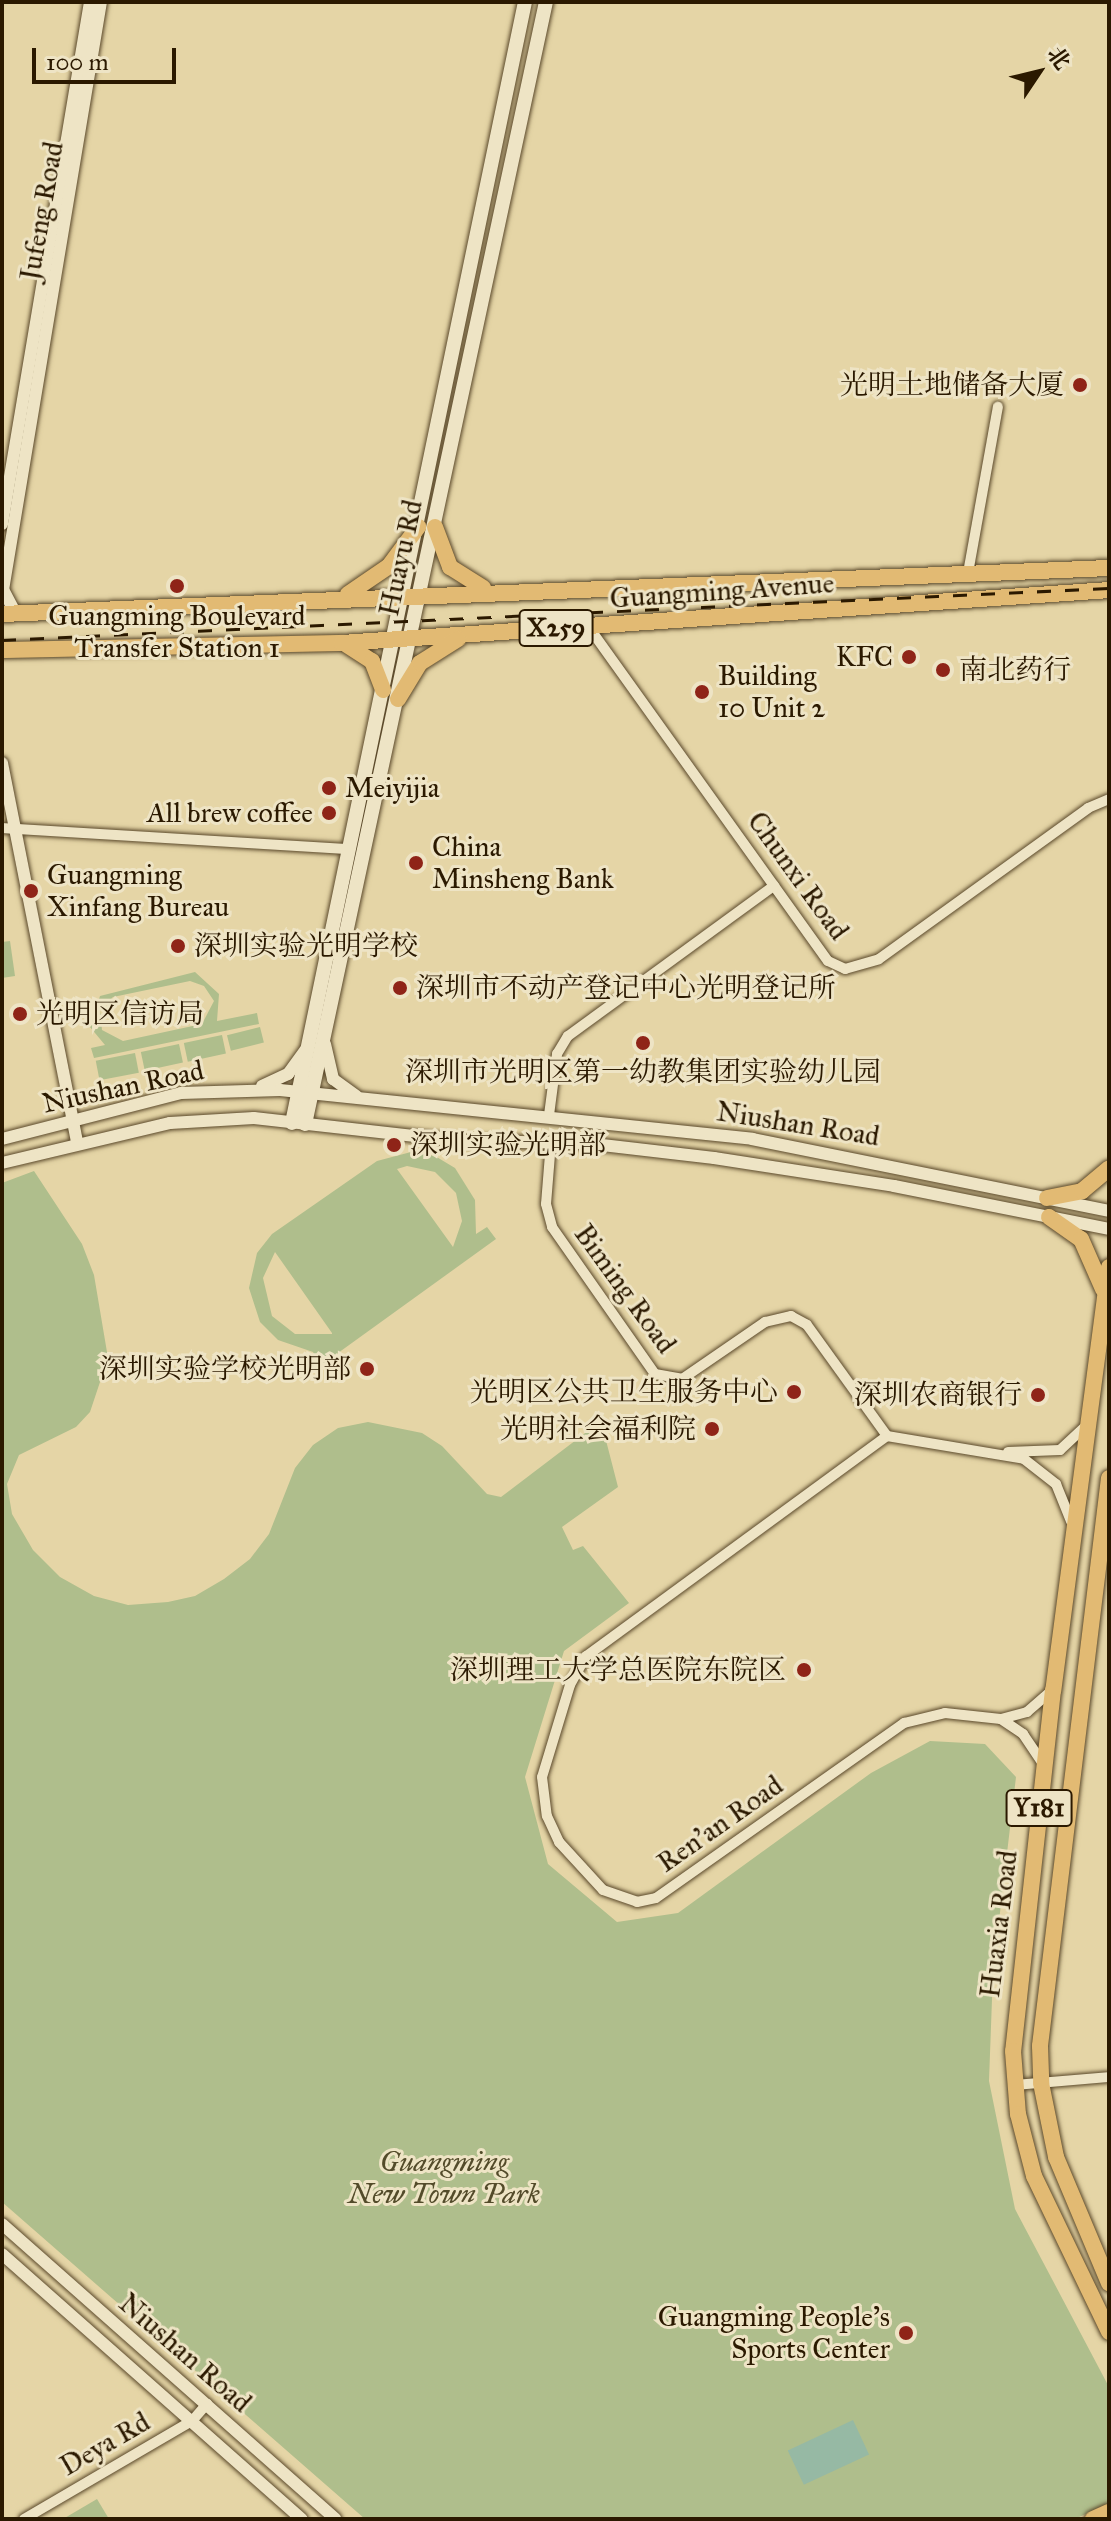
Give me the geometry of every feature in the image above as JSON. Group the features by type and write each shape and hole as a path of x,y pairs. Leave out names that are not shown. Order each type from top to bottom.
{"main road":[{"name":"Huayu Rd","path":"412,594 418,527 525,2"},
{"name":"Huayu Rd","path":"299,1124 310,1037 383,690 435,527 546,2"},
{"path":"338,598 389,566 418,527"},
{"path":"435,527 441,552 456,573 497,590"},
{"name":"Guangming Avenue","path":"9,614 497,590 1109,568"},
{"name":"Guangming Avenue","path":"2,650 342,643 1108,591"},
{"path":"398,699 427,658 474,634"},
{"name":"Huayu Rd","path":"305,1093 326,1039 398,699 401,639"},
{"path":"342,643 372,661 383,690"},
{"path":"1047,1198 1082,1191 1109,1168"},
{"path":"1049,1217 1088,1248 1105,1297"},
{"name":"Huaxia Road","path":"1109,1267 1053,1690 1014,2019 1014,2085 1043,2202 1109,2332"},
{"name":"Huaxia Road","path":"1109,1478 1107,1518 1041,2012 1041,2083 1068,2194 1109,2283"},
{"path":"1093,2519 1109,2512"}],"street":[{"name":"Jufeng Road","path":"2,524 90,2"},
{"name":"Jufeng Road","path":"9,614 3,590 101,2"},
{"path":"968,573 998,407"},
{"name":"Chunxi Road","path":"588,626 828,961 845,969 862,967 1088,808 1109,799"},
{"path":"2,763 8,828 77,1142"},
{"path":"8,828 349,849"},
{"path":"549,1115 557,1054 568,1036 774,886"},
{"path":"243,1089 288,1074 310,1037"},
{"path":"326,1039 333,1079 367,1099"},
{"name":"Niushan Road","path":"2,1139 181,1093 243,1089 305,1093 549,1115 818,1150 1109,1211"},
{"name":"Niushan Road","path":"2,1163 77,1142 207,1119 299,1124 458,1141 551,1142 714,1158 1109,1229"},
{"name":"Biming Road","path":"551,1142 546,1204 552,1227 655,1374 682,1379 765,1322 791,1316 813,1333 887,1436"},
{"path":"887,1436 1002,1452 1060,1450 1088,1422"},
{"name":"Ren'an Road","path":"887,1436 586,1656 574,1674 545,1765 547,1816 559,1842 592,1882 614,1896 646,1900 675,1887 904,1723 934,1714 1001,1719 1036,1707 1053,1690"},
{"path":"1002,1452 1036,1466 1056,1484 1074,1530"},
{"path":"1094,1599 1109,1573"},
{"path":"1001,1719 1023,1734 1044,1766"},
{"path":"1014,2085 1109,2077"},
{"name":"Niushan Road","path":"2,2224 335,2519"},
{"name":"Niushan Road","path":"2,2254 302,2519"},
{"name":"Deya Rd","path":"24,2519 192,2421 207,2404"}],"green space":[{"path":"10,941 15,976 2,978 2,942"},
{"path":"195,972 219,994 217,1021 257,1013 259,1024 94,1058 91,1048 105,1045 90,1027 100,996","holes":["190,981 204,986 214,1001 202,1024 123,1041 102,1030 100,1010 113,997"]},
{"path":"260,1027 264,1043 231,1051 227,1035"},
{"path":"222,1035 226,1054 188,1062 184,1043"},
{"path":"179,1044 183,1063 145,1071 141,1052"},
{"path":"135,1053 139,1073 100,1080 96,1061"},
{"path":"411,1152 435,1156 455,1168 475,1200 476,1234 487,1227 496,1239 320,1366 313,1352 278,1340 260,1322 249,1288 257,1253 272,1234 377,1161","holes":["407,1166 435,1172 456,1193 462,1221 453,1247 397,1169","275,1252 332,1333 332,1334 295,1334 272,1316 263,1278"]},
{"name":"Guangming New Town Park","path":"34,1171 82,1244 94,1275 108,1358 90,1412 76,1427 19,1455 7,1484 12,1514 33,1550 60,1577 94,1596 128,1605 168,1602 195,1596 224,1579 250,1559 269,1534 295,1468 313,1445 338,1428 368,1422 422,1433 442,1446 487,1494 501,1497 601,1421 618,1487 562,1527 573,1550 583,1546 629,1603 564,1651 525,1777 548,1864 617,1922 678,1913 871,1773 930,1741 985,1744 1016,1777 993,1972 989,2081 1015,2209 1109,2387 1109,2503 1075,2519 365,2519 2,2202 2,1183"},
{"path":"97,2499 109,2519 63,2519"}],"shaded area":[{"path":"853,2420 869,2454 804,2485 788,2450"}],"railway":[{"path":"2,640 1109,588"}],"place":[{"name":"光明土地储备大厦","path":"1080,385"},
{"name":"Guangming Boulevard Transfer Station 1","path":"177,586"},
{"name":"KFC","path":"909,657"},
{"name":"南北药行","path":"943,670"},
{"name":"Building 10 Unit 2","path":"702,692"},
{"name":"Meiyijia","path":"329,788"},
{"name":"All brew coffee","path":"329,813"},
{"name":"China Minsheng Bank","path":"416,863"},
{"name":"Guangming Xinfang Bureau","path":"31,891"},
{"name":"深圳实验光明学校","path":"178,946"},
{"name":"深圳市不动产登记中心光明登记所","path":"400,988"},
{"name":"光明区信访局","path":"20,1014"},
{"name":"深圳市光明区第一幼教集团实验幼儿园","path":"643,1043"},
{"name":"深圳实验光明部","path":"394,1145"},
{"name":"深圳实验学校光明部","path":"367,1369"},
{"name":"光明区公共卫生服务中心","path":"794,1392"},
{"name":"深圳农商银行","path":"1038,1395"},
{"name":"光明社会福利院","path":"712,1429"},
{"name":"深圳理工大学总医院东院区","path":"804,1670"},
{"name":"Guangming People's Sports Center","path":"906,2333"}]}
